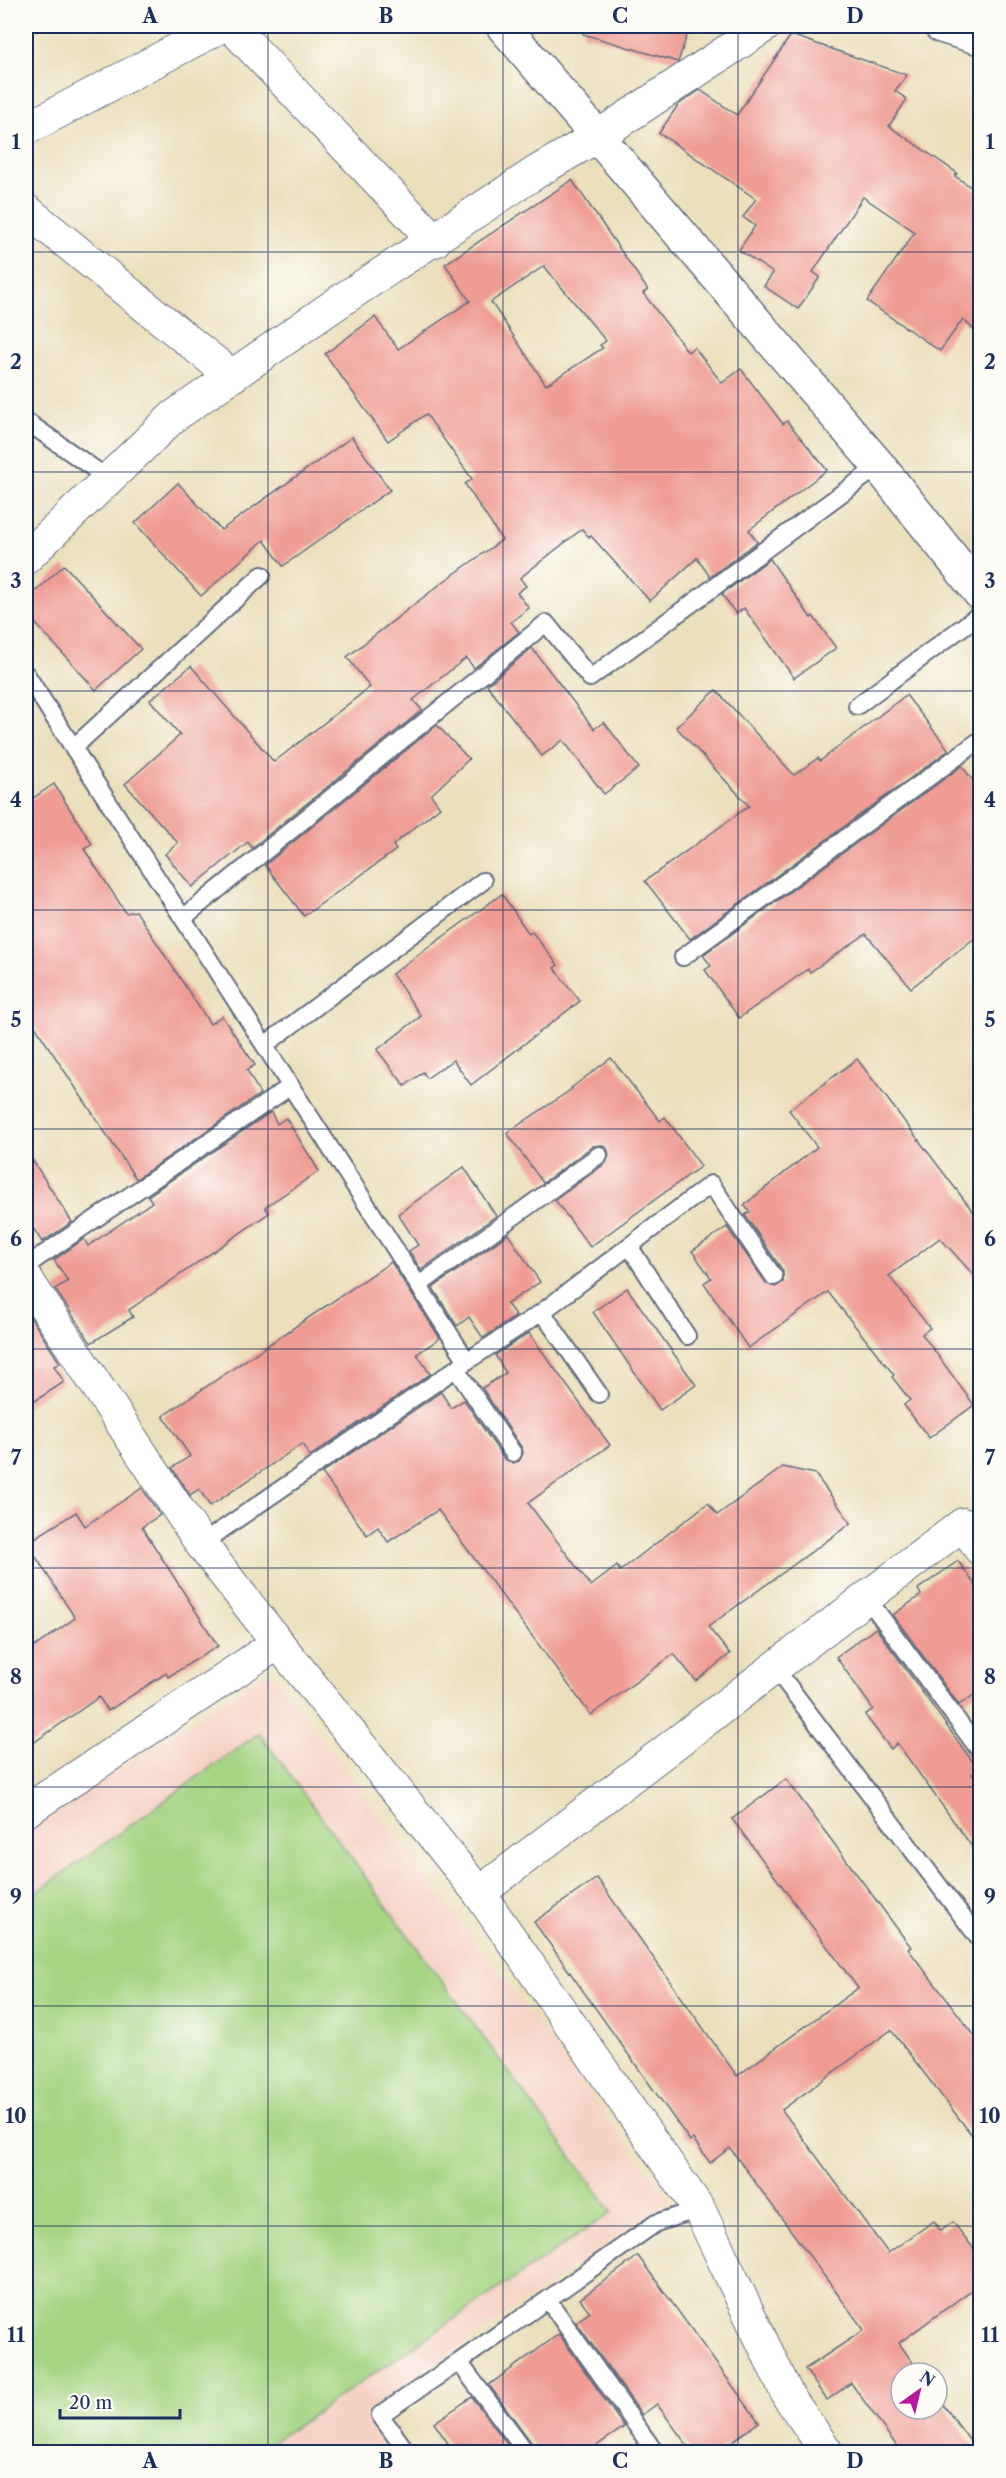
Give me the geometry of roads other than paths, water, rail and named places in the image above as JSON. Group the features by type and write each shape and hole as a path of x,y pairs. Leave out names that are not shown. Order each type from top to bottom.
{"street":[{"path":"26,129 222,26"},
{"path":"231,26 435,241"},
{"path":"503,26 879,466 981,593"},
{"path":"26,558 173,417 343,299 765,26"},
{"path":"941,26 981,38"},
{"path":"26,210 232,376"},
{"path":"26,1278 201,1544 479,1893 699,2209 788,2396 827,2452"},
{"path":"479,1893 867,1598 975,1530"},
{"path":"26,1811 278,1643"}],"lane":[{"path":"26,421 107,478"},
{"path":"183,918 546,622 590,678 879,466"},
{"path":"73,748 262,575"},
{"path":"857,706 981,614"},
{"path":"26,674 419,1285 513,1453"},
{"path":"683,957 981,740"},
{"path":"265,1045 483,880"},
{"path":"26,1266 291,1086"},
{"path":"419,1285 599,1155"},
{"path":"201,1544 542,1312 711,1184 774,1277"},
{"path":"629,1246 687,1336"},
{"path":"542,1312 599,1394"},
{"path":"867,1598 981,1751"},
{"path":"775,1668 981,1940"},
{"path":"406,2452 380,2415 656,2223 699,2209"},
{"path":"548,2300 656,2452"},
{"path":"459,2362 526,2452"}]}
